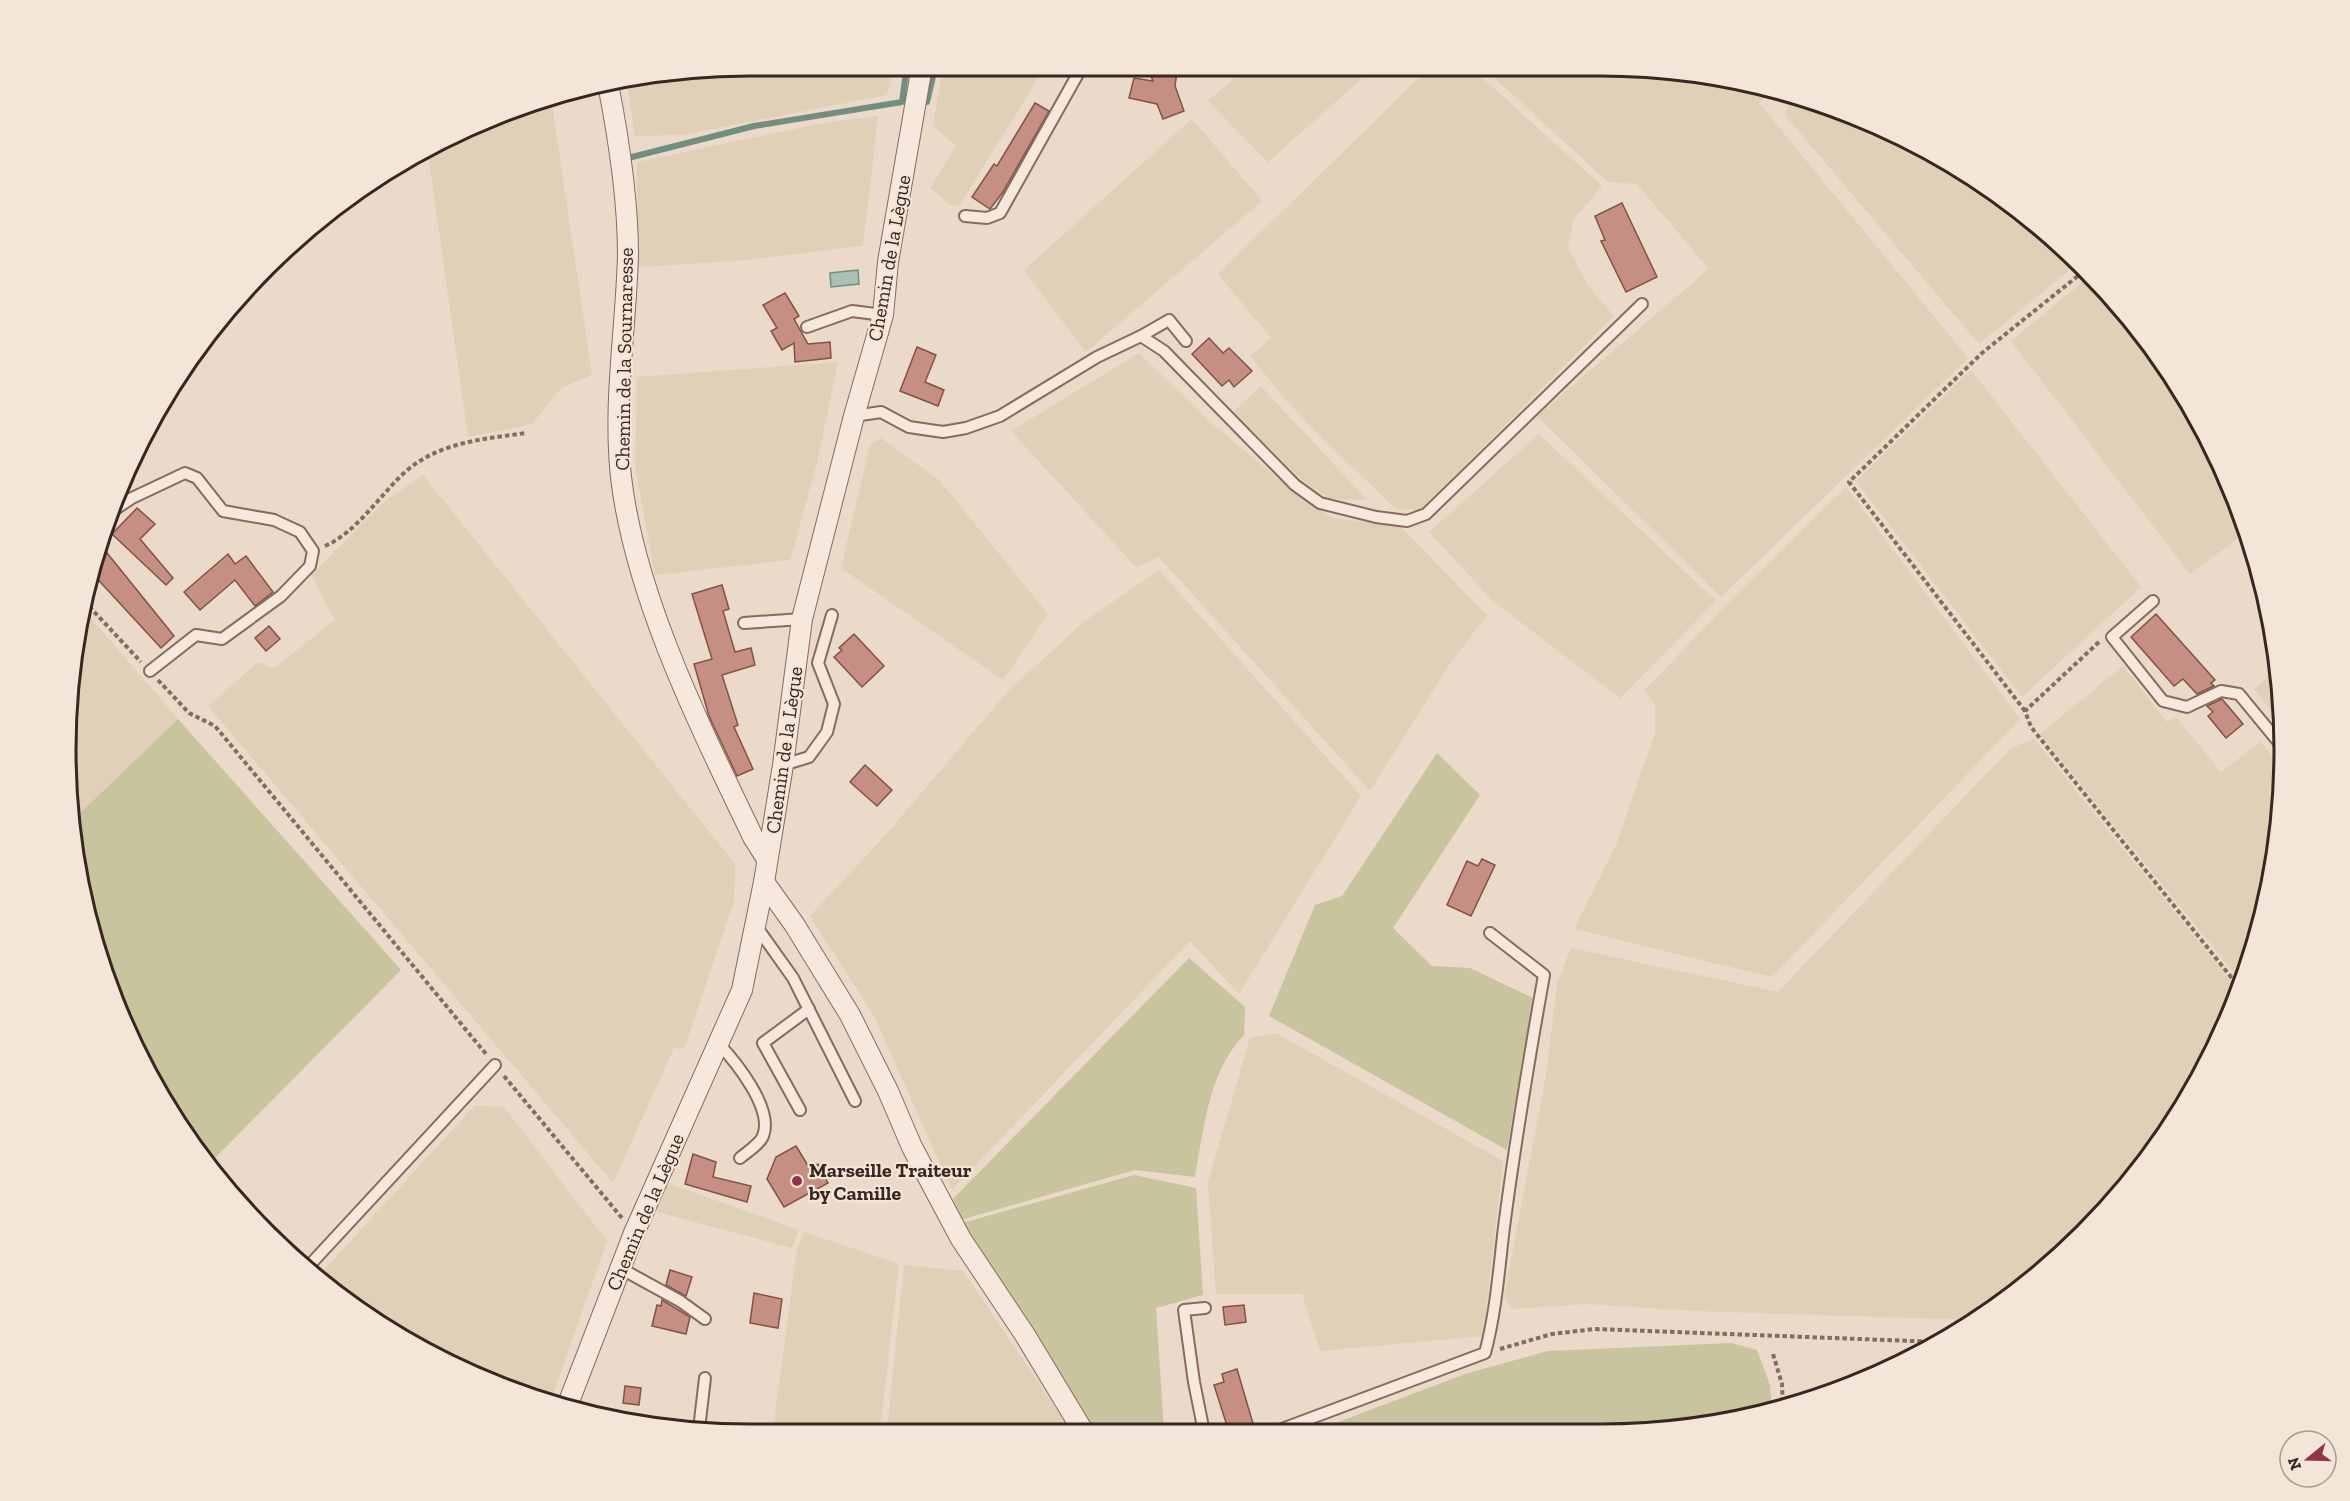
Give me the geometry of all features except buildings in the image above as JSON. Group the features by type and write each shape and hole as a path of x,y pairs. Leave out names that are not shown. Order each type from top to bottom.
{"street":[{"name":"Chemin de la Lègue","path":"570,1400 634,1233 742,990 756,926 783,765 802,619 854,416 883,315 888,262 920,76"},
{"name":"Chemin de la Sournaresse","path":"609,91 618,135 628,255 622,337 621,476 635,547 683,685 743,816 767,859"},
{"path":"764,882 794,924 850,1015 888,1091 912,1147 956,1230 1025,1335 1079,1424"}],"lane":[{"path":"965,216 987,218 1000,213 1077,76"},
{"path":"1141,336 1164,351 1294,485 1320,503 1376,517 1407,520 1426,514 1642,304"},
{"path":"807,327 852,311 883,315"},
{"path":"854,416 880,412 909,427 943,432 966,428 1000,416 1097,357 1169,320 1186,341"},
{"path":"124,503 185,473 197,478 223,511 274,520 300,532 313,551 310,566 281,596 222,639 196,635 150,671"},
{"path":"2153,601 2112,637 2163,701 2187,707 2221,691 2240,694 2273,735"},
{"path":"783,765 809,757 827,732 834,704 818,663 832,615"},
{"path":"744,623 802,619"},
{"path":"756,926 793,978 855,1101"},
{"path":"1295,1424 1485,1353 1493,1325 1504,1227 1544,975 1490,933"},
{"path":"801,1110 763,1042 809,1009"},
{"path":"718,1043 740,1067 764,1113 766,1123 763,1138 740,1158"},
{"path":"312,1262 495,1065"},
{"path":"620,1268 680,1301 705,1319"},
{"path":"1202,1424 1184,1310 1205,1308"},
{"path":"700,1422 705,1378"}],"path":[{"path":"2078,276 1982,353 1849,482 2025,711 2031,727 2223,968 2234,978"},
{"path":"313,551 340,540 407,470 444,448 470,441 525,433"},
{"path":"2025,711 2096,644 2112,637"},
{"path":"215,726 634,1233"},
{"path":"1485,1353 1552,1334 1595,1329 1923,1341"},
{"path":"1773,1354 1782,1384 1783,1399"}],"shaded area":[{"path":"750,76 892,76 887,95 683,135 635,136 628,88 663,82"},
{"path":"941,76 1040,76 959,206 949,204 930,188 956,146 933,125"},
{"path":"1236,76 1365,76 1268,162 1208,101"},
{"path":"1421,76 1480,76 1602,186 1574,219 1568,247 1588,286 1614,316 1420,510 1396,509 1323,439 1286,400 1250,356 1271,338 1218,274"},
{"path":"1492,76 1644,78 1687,82 1765,97 1759,103 1968,358 1721,597 1537,416 1709,269 1637,184 1608,182"},
{"path":"1789,104 1816,112 1898,146 1937,167 2010,216 2071,269 1979,344 1785,115"},
{"path":"552,106 592,375 561,388 532,424 468,437 429,159 493,128"},
{"path":"878,116 863,246 737,261 639,267 637,162 823,123"},
{"path":"1192,119 1262,201 1086,352 1024,270"},
{"path":"858,270 859,284 831,287 830,273"},
{"path":"2083,282 2134,340 2160,376 2204,452 2239,538 2190,574 2011,341"},
{"path":"1139,353 1208,420 1302,499 1333,518 1400,526 1487,615 1449,665 1370,791 1159,557 1136,567 1011,431"},
{"path":"838,362 817,463 790,560 655,575 635,465 637,377"},
{"path":"1971,370 2141,587 2022,697 1856,481"},
{"path":"1261,386 1367,500 1330,499 1302,480 1232,413"},
{"path":"1539,434 1716,601 1620,698 1493,601 1429,532"},
{"path":"881,438 939,480 1048,614 1003,680 841,568 870,445"},
{"path":"423,475 735,864 734,901 684,1049 674,1048 613,1183 208,706 258,662 274,668 335,620 311,575 385,501"},
{"path":"1846,487 2020,719 1772,977 1574,929 1616,845 1655,733 1655,706 1645,690 1727,604"},
{"path":"1159,570 1361,796 1239,994 1190,941 952,1190 874,1016 810,916 883,838 1010,689 1085,621"},
{"path":"90,617 178,719 80,813 76,750 78,706"},
{"path":"2123,666 2167,722 2176,717 2221,772 2261,742 2274,758 2268,838 2251,925 2235,974 2040,734"},
{"path":"2269,676 2272,712 2254,689"},
{"path":"178,719 401,970 214,1159 190,1125 146,1049 112,967 89,882 80,813"},
{"path":"2034,739 2232,983 2204,1049 2183,1088 2160,1125 2106,1195 2044,1257 2010,1285 1960,1320 1695,1311 1587,1304 1513,1309 1504,1297 1546,1075 1557,984 1571,948 1778,992 2011,748"},
{"path":"1437,753 1480,795 1393,928 1432,966 1470,968 1533,998 1507,1150 1269,1016 1315,905 1342,896"},
{"path":"1189,958 1245,1007 1244,1035 1222,1066 1209,1102 1195,1177 1135,1170 960,1220 953,1199"},
{"path":"1276,1033 1503,1161 1483,1336 1320,1351 1302,1294 1216,1294 1208,1182 1250,1038"},
{"path":"475,1105 504,1107 607,1241 553,1395 493,1373 413,1334 376,1311 323,1271"},
{"path":"1134,1175 1196,1188 1203,1295 1156,1308 1164,1424 1087,1424 962,1223"},
{"path":"667,1183 799,1230 792,1248 657,1212"},
{"path":"804,1232 899,1264 881,1424 774,1424 797,1249"},
{"path":"904,1265 963,1271 1066,1424 888,1424"},
{"path":"1731,1343 1757,1350 1770,1385 1771,1403 1731,1412 1644,1423 1333,1424 1465,1374 1548,1351"}],"waterway":[{"path":"632,157 754,126 902,102 905,76"},
{"path":"927,102 933,76"}],"place":[{"name":"Marseille Traiteur by Camille","path":"797,1181"}]}
